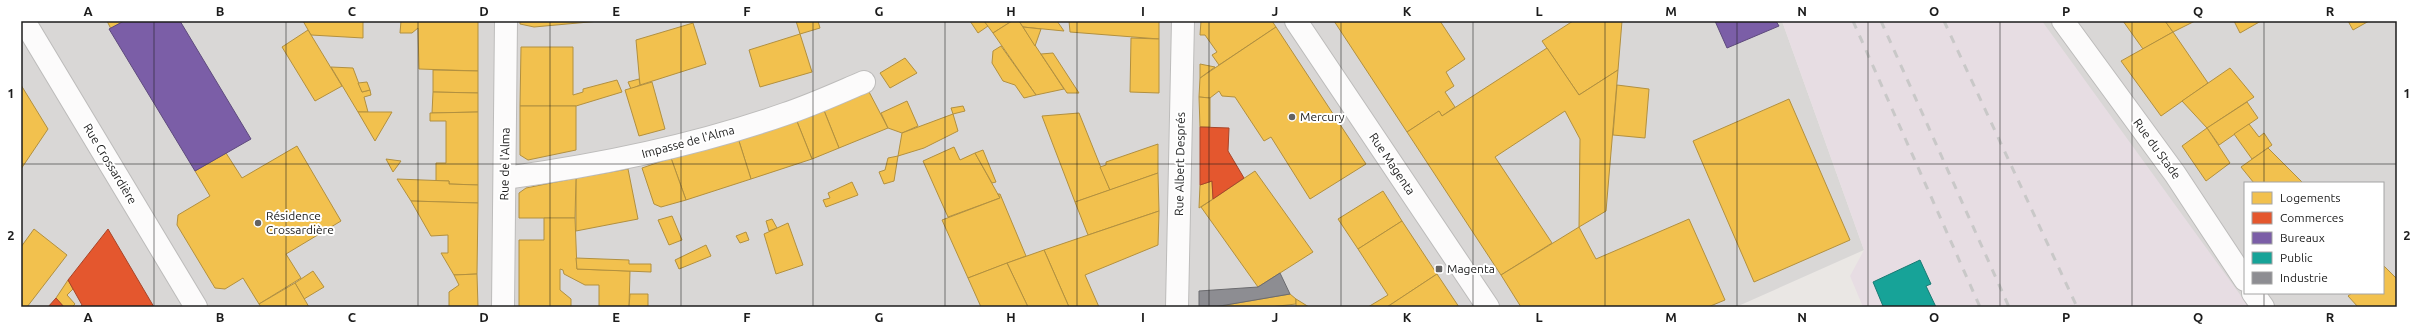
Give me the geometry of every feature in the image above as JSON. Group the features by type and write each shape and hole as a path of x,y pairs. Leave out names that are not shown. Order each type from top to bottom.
{"street":[{"name":"Rue Crossardière","path":"24,21 196,307"},
{"name":"Rue de l'Alma","path":"503,307 506,21"},
{"name":"Rue Albert Després","path":"1176,307 1183,21"},
{"name":"Rue Magenta","path":"1296,21 1488,307"},
{"name":"Rue du Stade","path":"2064,21 2175,174 2244,278"},
{"name":"Impasse de l'Alma","path":"505,178 587,167 694,142 786,114 864,82"},
{"path":"2254,294 2262,307"}],"shaded area":[{"path":"21,21 1782,21 1864,250 1736,307 21,307"},
{"path":"1782,21 2042,21 2249,307 1863,307 1850,276 1864,250"},
{"path":"2040,21 2397,21 2397,307 2247,307"}],"building: Logements":[{"path":"107,21 124,21 111,29"},
{"path":"303,21 363,21 363,38 311,35"},
{"path":"401,21 478,21 478,71 419,69 418,28 412,33 400,33"},
{"path":"520,21 600,21 534,27 520,24"},
{"path":"796,21 818,21 820,28 800,34"},
{"path":"970,21 984,21 988,26 978,33"},
{"path":"984,21 1012,21 993,33"},
{"path":"1012,21 1019,21 1064,89 1036,95 993,33"},
{"path":"1019,21 1057,21 1064,31 1023,27"},
{"path":"1069,21 1159,21 1159,39 1070,32"},
{"path":"1201,21 1272,21 1276,27 1219,65 1212,55 1217,52 1205,35 1200,35"},
{"path":"1334,21 1440,21 1465,59 1446,72 1454,86 1445,92 1455,107 1442,116 1439,111 1407,132"},
{"path":"1573,21 1622,21 1618,70 1579,95 1542,41"},
{"path":"2123,21 2165,21 2173,32 2143,49"},
{"path":"2165,21 2195,21 2173,32"},
{"path":"2234,21 2261,21 2240,33"},
{"path":"2348,21 2369,21 2353,30"},
{"path":"693,23 706,64 640,85 636,40"},
{"path":"1023,27 1041,29 1035,46"},
{"name":"Mercury","path":"1276,27 1366,164 1310,199 1271,137 1264,141 1235,97 1222,96 1219,91 1210,98 1199,97 1200,78"},
{"path":"308,30 342,86 315,101 282,47"},
{"path":"2173,32 2208,83 2161,116 2121,61"},
{"path":"800,34 812,72 760,87 749,50"},
{"path":"1131,38 1159,39 1159,93 1130,92"},
{"path":"1001,46 1036,95 1024,98 1015,85 1003,81 992,63 993,51"},
{"path":"521,47 573,47 573,95 583,92 583,89 617,80 622,92 576,106 520,106"},
{"path":"1547,48 1579,95 1618,70 1606,211 1579,227 1580,139 1565,111 1495,157 1552,243 1501,275 1407,132 1439,111 1442,116"},
{"path":"1053,53 1079,93 1067,93 1041,54"},
{"path":"905,58 917,73 890,88 880,73"},
{"path":"1200,64 1215,67 1200,78"},
{"path":"331,67 353,68 362,92 370,90 371,95 364,97 368,112 358,112"},
{"path":"2230,68 2254,97 2207,128 2182,101"},
{"path":"433,70 478,71 478,93 433,92"},
{"path":"639,79 640,85 631,89 628,82"},
{"path":"367,82 370,90 362,92 358,83"},
{"path":"652,82 665,129 639,136 625,90"},
{"path":"21,85 48,129 21,169"},
{"path":"1617,85 1649,89 1645,138 1613,135"},
{"path":"868,90 888,128 839,148 823,108"},
{"path":"433,92 478,93 478,112 432,113"},
{"path":"1199,97 1210,98 1210,127 1200,127"},
{"path":"1789,99 1850,240 1754,282 1693,141"},
{"path":"907,101 918,126 902,133 888,128 881,113"},
{"path":"2247,102 2258,118 2219,145 2207,128"},
{"path":"520,106 576,106 576,150 528,160 520,155"},
{"path":"963,106 965,111 953,114 951,108"},
{"path":"823,108 839,148 812,159 796,119"},
{"path":"358,112 392,112 375,141"},
{"path":"478,112 478,185 449,184 449,181 436,181 436,163 446,163 446,121 430,121 430,113"},
{"path":"1079,113 1110,190 1075,202 1042,116"},
{"path":"953,114 958,131 924,148 898,156 902,133"},
{"path":"796,119 812,159 751,179 738,138"},
{"path":"2249,124 2259,137 2264,133 2272,145 2252,159 2234,134"},
{"path":"2207,128 2230,163 2206,181 2182,146"},
{"path":"738,138 751,179 686,200 671,158"},
{"path":"1158,144 1158,173 1110,190 1100,167 1106,165 1106,162"},
{"name":"Résidence Crossardière","path":"297,146 341,221 286,254 301,278 259,304 243,278 225,289 215,288 177,225 178,215 210,196 195,171 226,153 242,178"},
{"path":"954,147 960,160 975,153 1000,198 948,217 923,161"},
{"path":"2268,148 2302,182 2253,182 2241,167"},
{"path":"983,150 996,182 992,183 975,153"},
{"path":"898,156 894,181 884,184 879,172 885,170 888,158"},
{"path":"671,158 686,200 661,207 654,204 642,168"},
{"path":"386,159 401,161 393,172"},
{"path":"628,169 638,219 576,231 576,178"},
{"path":"1255,171 1313,252 1258,287 1201,207"},
{"path":"1158,173 1159,211 1088,235 1075,202"},
{"path":"576,178 575,218 519,218 519,193 526,188"},
{"path":"397,179 449,181 449,184 478,185 478,203 411,201"},
{"path":"1212,181 1213,199 1199,208 1200,185"},
{"path":"852,182 858,195 826,207 823,200 830,198 828,193"},
{"path":"1383,191 1402,221 1358,249 1338,219"},
{"path":"998,194 1000,194 1026,256 968,278 942,220 1000,198"},
{"path":"411,201 478,203 477,274 454,275 441,253 448,253 448,235 431,236"},
{"path":"1159,211 1158,245 1085,275 1099,307 1069,307 1044,250"},
{"path":"672,216 682,240 669,245 658,220"},
{"path":"544,218 575,218 577,269 630,271 629,307 599,307 599,285 585,285 564,274 563,270 560,269 560,290 571,299 571,307 519,307 519,240 544,240"},
{"path":"772,219 777,228 769,231 766,221"},
{"path":"1689,219 1725,300 1708,307 1521,307 1501,275 1579,227 1596,259"},
{"path":"1402,221 1437,274 1387,307 1368,307 1388,295 1358,249"},
{"path":"788,223 803,265 776,274 764,234"},
{"path":"34,229 67,255 27,307 22,307 21,247"},
{"path":"746,232 749,240 740,243 736,236"},
{"path":"706,245 711,256 679,269 675,260"},
{"path":"1044,250 1069,307 1028,307 1007,263"},
{"path":"576,258 629,260 629,264 651,264 651,272 577,269"},
{"path":"1007,263 1028,307 981,307 968,278"},
{"path":"2384,266 2397,279 2397,307 2358,307 2348,296 2351,294 2384,294"},
{"path":"313,271 324,287 304,299 295,283"},
{"path":"477,274 478,307 449,307 449,292 459,285 454,275"},
{"path":"1437,274 1459,307 1387,307"},
{"path":"68,280 73,289 67,295 75,304 72,307 64,307 56,298"},
{"path":"295,283 309,307 261,307 259,304"},
{"path":"630,294 648,294 648,307 629,307"},
{"path":"1290,294 1296,299 1296,304 1270,307 1214,307"},
{"path":"1296,299 1309,307 1296,307"}],"building: Commerces":[{"path":"1200,127 1229,128 1228,151 1244,178 1213,199 1212,181 1200,185"},
{"path":"108,229 154,307 80,307 82,305 68,280"},
{"path":"56,298 64,307 48,307"}],"building: Bureaux":[{"path":"124,21 180,21 251,139 195,171 109,29"},
{"path":"1715,21 1776,21 1779,26 1727,48"}],"building: Public":[{"path":"1920,260 1931,284 1926,286 1936,307 1879,307 1883,306 1873,282"}],"building: Industrie":[{"path":"1280,273 1290,294 1214,307 1199,307 1199,291 1258,287"}],"railway":[{"path":"1853,21 1980,307"},
{"path":"1881,21 2009,307"},
{"path":"1944,21 2077,307"}],"place":[{"name":"Mercury","path":"1292,117"},
{"name":"Résidence Crossardière","path":"258,223"},
{"name":"Magenta","path":"1439,269"}]}
